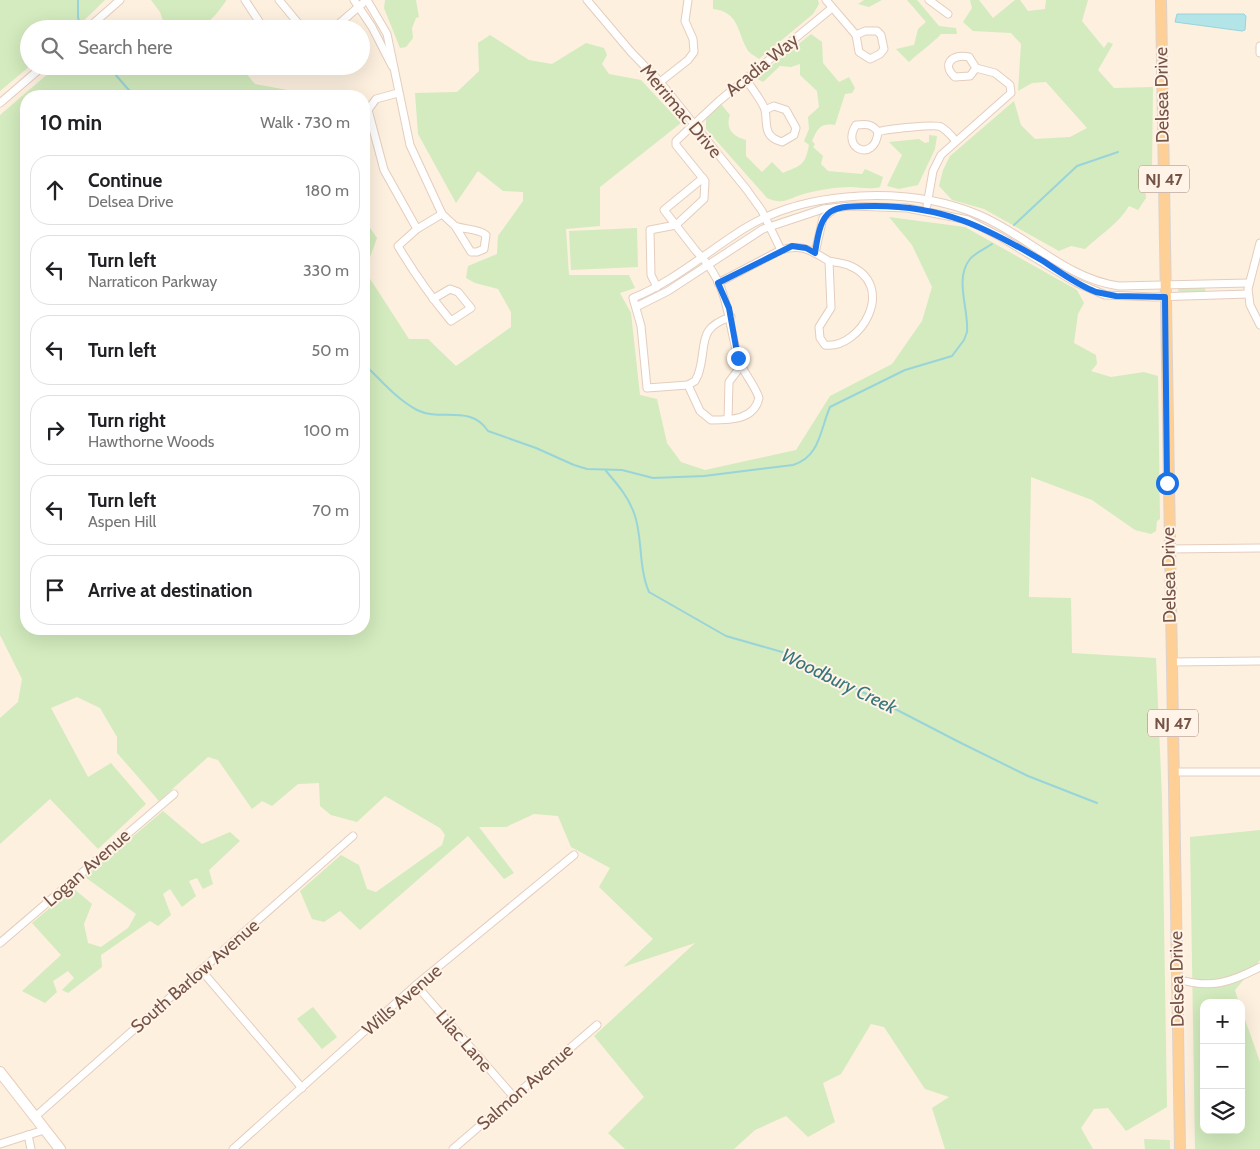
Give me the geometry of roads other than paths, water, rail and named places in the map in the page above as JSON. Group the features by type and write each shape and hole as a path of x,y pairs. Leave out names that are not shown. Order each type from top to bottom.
{"main road":[{"name":"Delsea Drive","path":"1161,0 1180,1149"}],"street":[{"path":"97,20 120,0"},
{"path":"246,0 258,20"},
{"path":"279,0 296,20"},
{"path":"354,0 360,6 367,20"},
{"path":"344,20 367,0 387,34 393,57 392,66"},
{"name":"Merrimac Drive","path":"587,0 631,52 660,82 748,190 781,250"},
{"path":"660,82 688,60 694,52 693,40 685,21 688,0"},
{"path":"826,0 856,35 859,52 870,59 880,54 884,49 881,34 877,31 865,31 856,35"},
{"path":"929,0 948,14"},
{"name":"Acadia Way","path":"702,178 676,143 693,124 832,8"},
{"path":"370,25 392,66 410,145 442,214 455,226 471,252 478,252 484,248 486,236 480,231 464,230 455,226"},
{"path":"1260,46 1260,53"},
{"path":"926,211 933,171 941,155 1011,92 1010,85 1004,78 995,73 976,68"},
{"path":"0,103 33,75"},
{"path":"746,79 765,110 766,128 776,140 782,142 789,140 794,135 796,128 786,110 774,106 765,110"},
{"path":"370,107 376,99 398,93"},
{"path":"370,118 384,170 417,229"},
{"path":"878,132 886,128 899,130 935,125 942,127 956,141"},
{"path":"657,287 651,275 650,230 676,225 702,203 706,190 702,178 664,210 676,225 702,257 708,264 718,283 731,317 738,358 759,398 757,408 750,414 728,419 711,420 700,411 688,384"},
{"path":"731,317 716,323 706,333 703,341 700,368 695,381 688,384 647,388 642,326 633,298 657,287 765,218 810,202 833,197 879,196 954,207 981,216 1094,281 1119,286 1248,283"},
{"path":"636,307 668,291 769,226 823,209 884,206 926,211 968,220 1096,292 1116,296 1165,297 1248,294"},
{"path":"815,253 822,218 836,208"},
{"path":"433,299 450,289 458,292 471,308 451,321 433,299 398,246 417,229 442,214"},
{"path":"1260,243 1248,283 1248,294 1260,325"},
{"path":"718,283 792,246 806,248 829,261 848,265 863,274 871,284 874,292 872,307 865,322 846,339 832,346 825,345 820,338 819,327 831,308 829,261"},
{"path":"728,419 729,382 741,366"},
{"path":"1169,549 1260,548"},
{"path":"1172,662 1260,661"},
{"path":"1174,772 1260,772"},
{"name":"Logan Avenue","path":"0,943 174,794"},
{"name":"South Barlow Avenue","path":"36,1116 353,836"},
{"name":"Wills Avenue","path":"233,1149 416,985 574,854"},
{"path":"1177,979 1195,984 1230,982 1260,967"},
{"path":"201,970 302,1088"},
{"name":"Lilac Lane","path":"416,985 512,1096"},
{"name":"Salmon Avenue","path":"453,1149 512,1096 597,1025"},
{"path":"0,1072 60,1149"},
{"path":"0,1144 44,1130"},
{"path":"28,1135 31,1149"}],"water":[{"path":"1177,14 1244,14 1246,16 1245,30 1175,22"}],"waterway":[{"name":"Woodbury Creek","path":"78,0 79,20"},
{"name":"Woodbury Creek","path":"116,75 129,90"},
{"path":"1014,225 1077,166 1118,152"},
{"path":"370,370 395,395 417,410 436,415 455,415 473,418 488,431 587,469 622,470 653,478 704,476 793,465 809,456 814,449 830,407 905,370 952,356 964,340 967,332 963,294 965,267 972,257 992,244"},
{"name":"Woodbury Creek","path":"606,471 632,507 637,522 643,572 649,592 726,636 789,654 1028,776 1097,803"}]}
